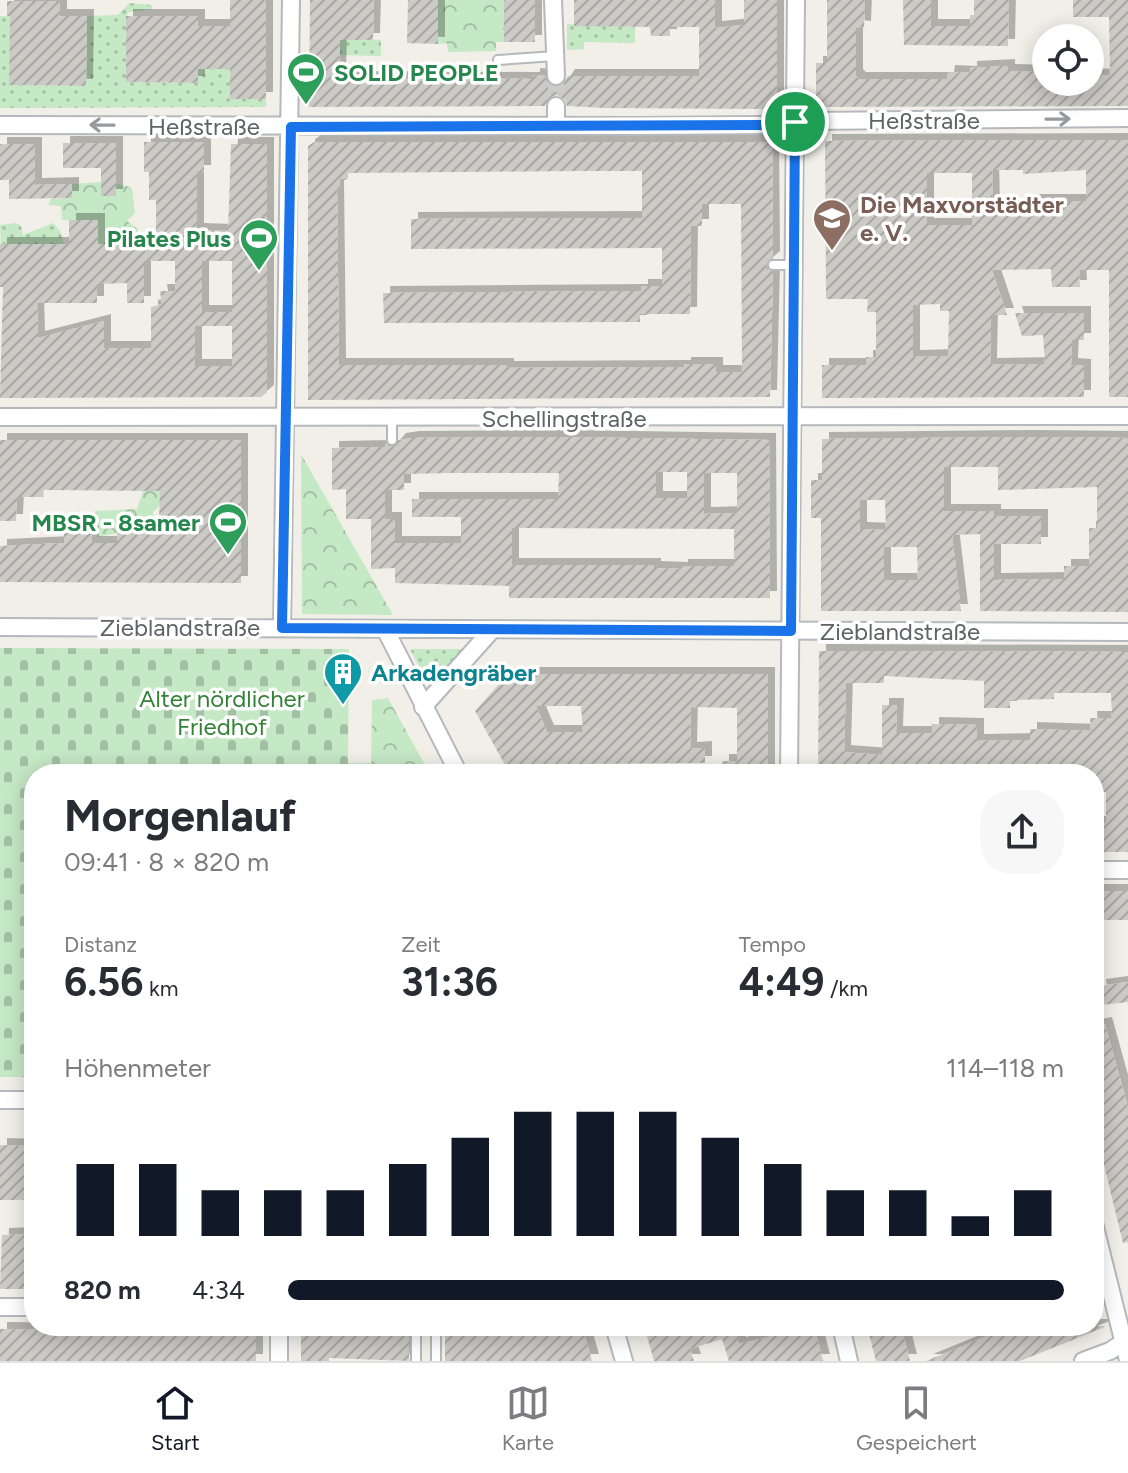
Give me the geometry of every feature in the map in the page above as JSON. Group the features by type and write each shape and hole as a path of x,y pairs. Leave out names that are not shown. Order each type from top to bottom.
{"street":[{"path":"282,628 291,0"},
{"path":"553,0 556,76"},
{"path":"789,764 796,0"},
{"path":"556,106 556,126"},
{"name":"Heßstraße","path":"0,125 781,125 795,122 1128,118"},
{"name":"Schellingstraße","path":"0,417 1128,416"},
{"name":"Zieblandstraße","path":"0,627 1128,632"},
{"path":"385,629 454,764"},
{"path":"423,707 492,630"},
{"path":"1104,870 1128,870"},
{"path":"0,1100 24,1100"},
{"path":"1104,1261 1128,1360"},
{"path":"0,1307 24,1307"},
{"path":"279,1336 279,1361"},
{"path":"617,1336 624,1361"},
{"path":"843,1336 849,1361"},
{"path":"1083,1361 1110,1351 1125,1340"}],"lane":[{"path":"498,60 555,56"},
{"path":"773,265 794,265"},
{"path":"392,417 392,440"},
{"path":"416,1336 416,1361"},
{"path":"436,1336 436,1361"}],"green space":[{"path":"340,0 358,39 381,40 381,56 340,55"},
{"path":"438,0 504,0 504,42 496,42 496,51 448,52 447,43 438,44"},
{"path":"129,3 152,5 152,9 129,12 126,16 126,82 197,83 198,69 230,69 230,98 266,99 266,107 0,108 0,16 10,16 10,85 86,86 87,16 118,15"},
{"path":"567,24 635,27 635,43 584,42 584,49 567,50"},
{"path":"101,182 132,188 135,213 127,221 138,229 135,245 98,244 98,221 62,220 61,206 48,205 51,199 72,198 72,184"},
{"path":"16,223 21,226 23,235 53,223 60,231 64,244 1,245 0,225"},
{"path":"143,440 166,499 153,512 156,534 164,549 164,583 141,582 142,533 98,537 93,525 96,511 137,509 143,491"},
{"path":"301,454 393,615 302,614"},
{"name":"Alter nördlicher Friedhof","path":"0,648 349,649 348,763 371,764 24,764 24,1077 0,1077"},
{"path":"410,649 469,649 431,689"},
{"path":"388,698 424,764 371,764 372,700"}],"building":[{"path":"230,0 266,0 266,99 230,99 230,69 198,69 198,83 126,82 126,16 198,16 198,26 230,26"},
{"path":"310,0 374,0 373,40 340,40 339,78 533,79 533,75 545,76 547,82 556,87 562,85 568,76 699,76 699,27 670,27 670,36 651,36 650,27 574,26 574,0 715,0 715,28 744,25 744,0 777,0 777,109 567,106 565,100 557,95 550,97 545,106 309,107"},
{"path":"408,0 438,0 438,44 407,43"},
{"path":"504,0 535,0 535,42 504,42"},
{"path":"827,0 859,0 865,2 864,28 856,27 856,76 859,79 947,79 948,72 970,73 970,68 1008,66 1008,71 1032,72 1032,96 1104,96 1104,75 1110,75 1109,17 1073,17 1073,0 1128,0 1128,106 816,107 816,63 827,63"},
{"path":"903,0 931,0 931,26 970,26 974,0 1009,0 1008,46 904,45"},
{"path":"7,1 60,1 60,16 87,16 86,86 9,85 10,16 7,16"},
{"path":"1128,140 1128,397 1109,397 1109,270 1079,270 1080,287 1052,287 1051,269 992,270 1007,315 991,315 990,365 1045,364 1043,335 1022,336 1015,313 1084,313 1084,340 1072,340 1071,365 1084,366 1084,397 822,398 822,365 866,365 866,357 876,357 876,312 867,312 868,299 826,299 825,141","holes":["992,170 1023,170 1023,174 1086,170 1086,201 1023,201 1023,208 993,208","927,173 972,173 972,225 927,225","940,304 940,311 949,311 948,356 913,357 913,305"]},
{"path":"144,142 204,142 204,172 197,172 197,230 228,231 231,144 267,144 267,392 261,397 0,398 3,287 0,287 0,244 69,244 69,220 98,220 98,244 156,244 156,200 149,200 149,172 144,172","holes":["144,261 175,261 175,291 160,291 162,304 151,307 151,348 104,348 104,321 38,338 37,303 97,303 97,284 127,283 127,303 144,303","202,261 232,261 232,312 202,312","195,326 232,326 232,366 195,366"]},
{"path":"314,142 772,142 773,258 766,264 767,269 773,272 770,397 308,400 308,146","holes":["642,171 642,218 411,219 411,249 662,248 662,286 641,286 641,291 383,293 384,323 640,322 640,314 690,314 691,226 702,226 702,204 741,204 742,372 716,372 716,364 507,368 507,365 339,365 337,187 340,179 348,179 348,173"]},
{"path":"63,143 116,143 116,196 101,196 101,168 63,168"},
{"path":"0,144 35,144 35,185 72,184 72,198 9,199 9,180 0,180"},
{"path":"1128,438 1128,612 980,611 980,534 952,535 961,611 821,611 821,518 811,518 811,480 822,480 822,439","holes":["944,467 998,467 998,490 1097,487 1097,528 1089,528 1089,566 1064,566 1064,579 994,580 994,544 1041,544 1041,516 994,516 994,511 944,511","860,500 885,500 886,530 860,529","884,547 917,547 918,580 884,580"]},
{"path":"0,440 241,440 241,583 0,582 0,546 64,543 64,533 92,533 92,543 117,543 117,533 156,533 160,491 44,490 43,497 17,497 16,521 0,521"},
{"path":"399,440 769,440 770,598 509,598 509,586 395,583 395,568 371,569 371,519 346,519 346,489 332,490 332,448 385,447 385,441 393,447","holes":["656,472 687,472 687,498 656,498","559,473 558,499 412,499 412,517 461,517 461,543 395,543 395,519 385,519 385,490 404,490 404,474","704,473 737,473 737,513 704,514","512,528 734,529 734,566 681,566 681,569 654,568 654,565 512,565"]},
{"path":"819,651 1128,652 1128,852 1104,852 1104,764 818,764","holes":["884,676 984,681 984,708 1010,708 1010,700 1054,699 1054,693 1111,693 1112,718 1090,718 1091,731 1030,729 1030,740 977,741 977,725 932,724 932,733 896,733 897,705 882,705 882,755 844,752 846,683 884,683"]},
{"path":"508,674 768,674 768,764 722,764 722,761 737,761 737,708 691,707 690,749 705,748 705,763 504,764 475,711","holes":["536,706 581,706 583,732 547,732"]},
{"path":"1104,891 1128,891 1128,920 1104,920"},
{"path":"1128,982 1128,1002 1104,1005 1104,985"},
{"path":"1104,1024 1128,1107 1128,1242 1123,1243 1104,1165"},
{"path":"0,1145 24,1146 24,1200 0,1200"},
{"path":"24,1234 24,1289 0,1289 2,1235"},
{"path":"0,1329 24,1329 24,1336 256,1336 256,1361 0,1361"},
{"path":"301,1336 409,1336 409,1361 329,1358 329,1361 301,1361"},
{"path":"445,1336 585,1336 592,1361 445,1361"},
{"path":"647,1336 736,1336 739,1344 772,1336 817,1336 823,1361 729,1361 722,1339 690,1349 694,1361 654,1361"},
{"path":"870,1336 904,1336 910,1361 876,1361"},
{"path":"987,1336 1082,1336 1020,1361 926,1361"}],"tunnel":[{"path":"556,76 556,106"}],"place":[{"name":"SOLID PEOPLE","path":"306,106"},
{"name":"Die Maxvorstädter e. V.","path":"832,252"},
{"name":"Pilates Plus","path":"259,272"},
{"name":"MBSR - 8samer","path":"228,556"},
{"name":"Arkadengräber","path":"343,706"}],"route":[{"path":"795,122 791,631 282,628 291,127 781,125 795,122"}]}
